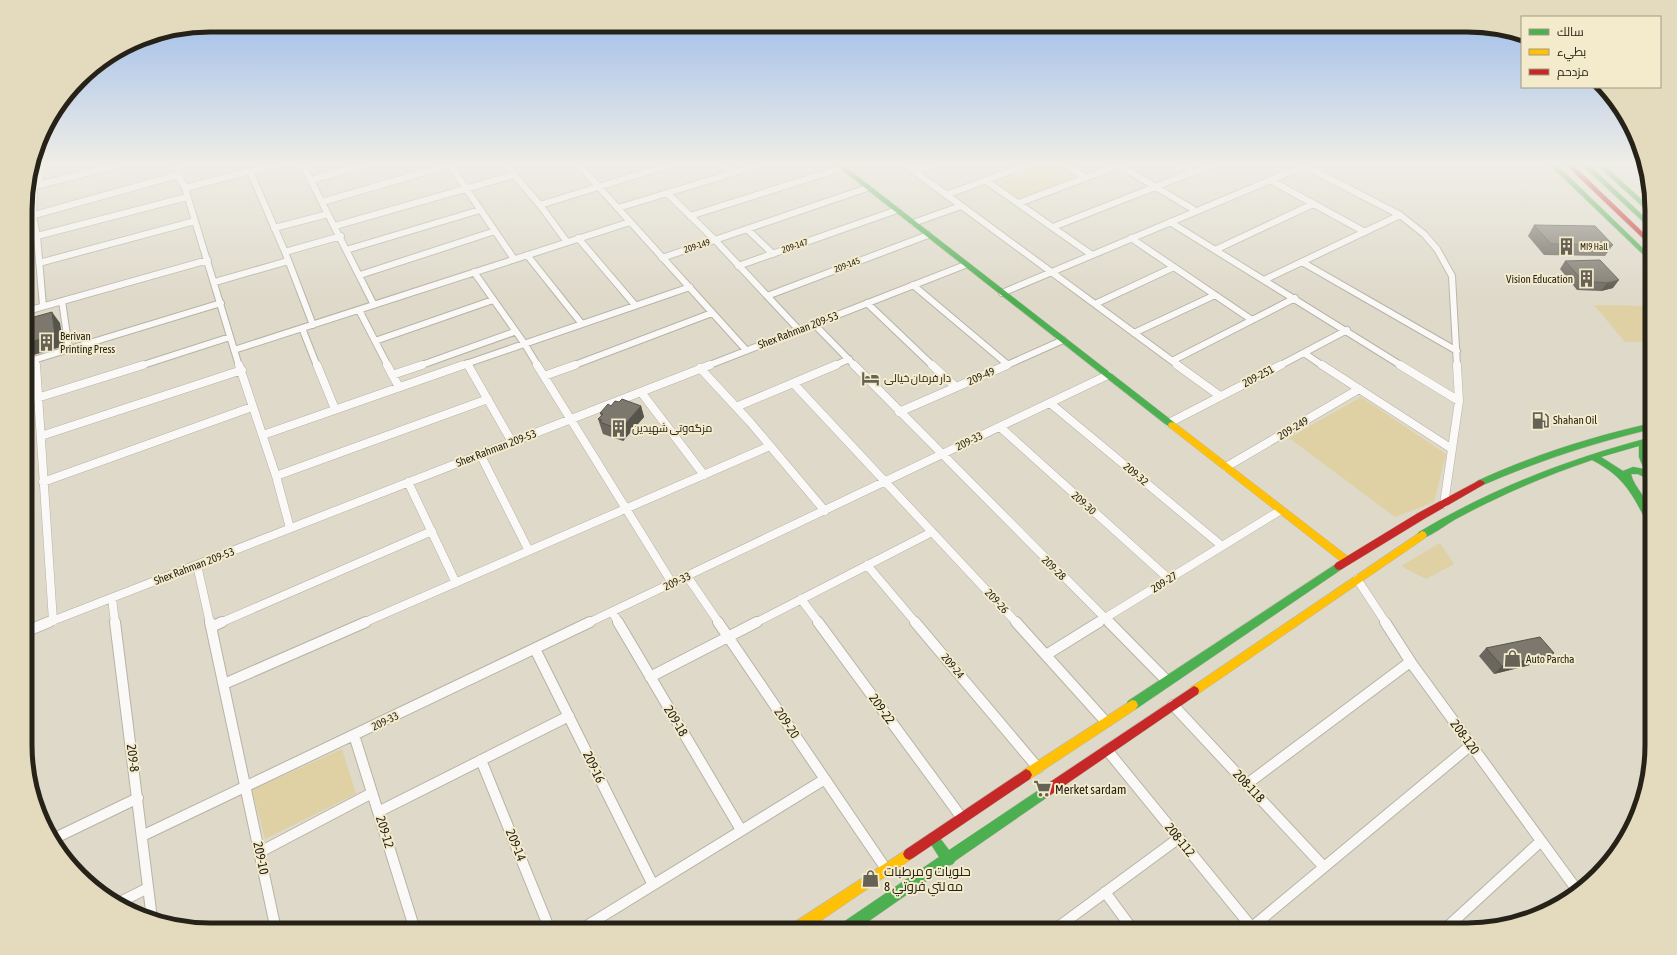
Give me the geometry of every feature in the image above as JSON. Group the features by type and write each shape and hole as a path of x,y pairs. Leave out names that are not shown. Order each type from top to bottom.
{"main road":[{"path":"896,210 1347,561"},
{"path":"1598,210 1645,254"},
{"path":"1615,210 1645,238"},
{"path":"1632,210 1645,221"},
{"path":"1619,230 1636,230"},
{"path":"805,923 1347,561 1444,504 1497,476 1530,462 1606,437 1645,428"},
{"path":"854,923 949,860 1106,750 1424,534 1461,511 1526,480 1566,465 1645,442"},
{"path":"1645,451 1643,457 1645,462"},
{"path":"1593,457 1614,466 1627,478 1645,510"},
{"path":"1627,478 1626,473 1634,470 1645,473"},
{"path":"933,838 949,860"}],"street":[{"path":"32,215 53,210"},
{"path":"37,236 139,210"},
{"path":"191,210 208,260 234,350 242,370 252,407 276,476 290,528"},
{"path":"266,210 285,252 313,325"},
{"path":"326,210 336,226 346,250 374,305"},
{"path":"336,226 392,210"},
{"path":"346,250 480,210 514,260"},
{"path":"543,210 567,242"},
{"path":"619,210 746,350"},
{"path":"684,210 715,240 799,330"},
{"path":"690,216 709,210"},
{"name":"209-149","path":"662,258 804,210"},
{"name":"209-147","path":"738,266 896,210"},
{"path":"913,223 951,210"},
{"path":"966,210 1220,396"},
{"path":"1028,210 1092,255"},
{"path":"1053,227 1098,210"},
{"path":"1002,293 1199,210"},
{"path":"1215,250 1301,210"},
{"path":"1323,210 1364,232"},
{"path":"1389,210 1410,222 1435,246 1449,268 1452,276 1459,401 1444,504"},
{"path":"274,228 328,214"},
{"path":"1264,280 1400,215"},
{"path":"39,263 195,221"},
{"path":"32,222 37,236 43,306"},
{"path":"234,350 630,222"},
{"path":"1170,222 1347,330 1459,401"},
{"path":"747,229 773,254"},
{"path":"360,275 495,231"},
{"name":"209-145","path":"767,296 928,235"},
{"path":"285,252 340,236"},
{"path":"578,238 635,305"},
{"path":"1131,238 1252,320"},
{"path":"527,255 582,324"},
{"path":"32,309 208,260"},
{"path":"214,282 288,261"},
{"path":"1302,262 1457,351"},
{"name":"Shex Rahman 209-53","path":"32,629 965,265"},
{"path":"1095,304 1174,268"},
{"path":"474,272 514,332 524,343 672,583"},
{"path":"913,285 1008,364"},
{"path":"262,435 524,343 690,287"},
{"path":"1134,333 1215,295"},
{"path":"1172,361 1295,298"},
{"path":"375,341 493,300"},
{"path":"62,301 69,349"},
{"path":"32,361 221,303"},
{"path":"867,303 956,387"},
{"path":"359,310 399,387"},
{"path":"544,376 712,313"},
{"name":"209-28","path":"814,324 899,412 1167,681"},
{"path":"302,328 335,409"},
{"name":"209-251","path":"1169,423 1347,330"},
{"path":"392,375 514,332"},
{"path":"37,398 230,337"},
{"name":"209-49","path":"899,412 1063,340"},
{"path":"1304,353 1452,449"},
{"path":"36,360 37,398 42,436 43,482 53,621"},
{"path":"736,407 849,360"},
{"path":"467,363 512,442"},
{"path":"700,368 736,407 825,511"},
{"path":"42,436 242,370"},
{"name":"209-33","path":"142,836 1108,375"},
{"name":"209-26","path":"794,384 886,481 1106,722"},
{"name":"209-249","path":"1226,467 1359,389"},
{"path":"641,392 704,475"},
{"path":"276,476 488,399"},
{"name":"209-32","path":"1050,403 1222,546"},
{"path":"43,482 252,407"},
{"name":"209-30","path":"1000,427 1169,579"},
{"path":"224,684 770,446"},
{"path":"480,454 529,551"},
{"path":"408,482 456,583"},
{"name":"209-27","path":"1046,655 1281,510"},
{"path":"211,626 432,531"},
{"path":"650,677 932,532"},
{"name":"209-10","path":"197,565 275,923"},
{"name":"209-24","path":"867,565 1038,768"},
{"name":"209-20","path":"688,576 886,869"},
{"name":"208-120","path":"1358,579 1410,662 1574,886"},
{"name":"209-8","path":"112,598 151,913"},
{"name":"209-22","path":"801,599 962,818"},
{"name":"209-18","path":"612,612 741,830"},
{"name":"209-16","path":"535,649 653,885"},
{"path":"1247,784 1410,662"},
{"name":"208-118","path":"1173,705 1324,867"},
{"path":"378,812 569,716"},
{"name":"209-12","path":"354,735 413,923"},
{"path":"1259,923 1471,745"},
{"name":"208-112","path":"1106,750 1249,923"},
{"name":"209-14","path":"481,760 547,923"},
{"path":"591,923 825,779"},
{"path":"260,852 372,793"},
{"path":"58,837 138,798"},
{"path":"1063,923 1179,838"},
{"path":"1452,923 1541,841"},
{"path":"123,900 148,888"},
{"path":"1105,892 1128,923"}],"shaded area":[{"path":"1594,305 1645,306 1645,342 1625,342"},
{"path":"1361,397 1446,454 1434,502 1395,517 1289,438"},
{"path":"1440,543 1454,564 1426,579 1401,566"},
{"path":"342,749 356,794 265,839 252,790"}],"building":[{"path":"1534,225 1595,226 1613,245 1551,244"},
{"path":"1600,260 1619,280 1607,283 1583,281 1565,261"},
{"path":"52,312 55,335 32,342 32,318"},
{"path":"622,399 641,406 620,430 600,422 602,420 598,419 603,414 600,413 608,404 611,406 615,401 619,402"},
{"path":"1540,637 1554,653 1502,666 1486,648"}],"traffic: fast":[{"path":"896,210 1172,425"},
{"path":"1599,210 1645,254"},
{"path":"1632,210 1645,221"},
{"path":"1480,483 1543,457 1608,437 1645,428"},
{"path":"1644,442 1643,457 1645,462"},
{"path":"1422,535 1504,490 1592,457 1645,442"},
{"path":"1593,457 1615,469 1623,476 1630,484 1645,509"},
{"path":"1627,478 1626,473 1629,471 1636,470 1645,473"},
{"path":"1132,705 1339,566"},
{"path":"854,923 1045,792"},
{"path":"933,838 949,860"}],"traffic: slow":[{"path":"1172,425 1347,561"},
{"path":"1194,691 1422,535"},
{"path":"1026,775 1132,705"},
{"path":"806,923 909,854"}],"traffic: jam":[{"path":"1615,210 1645,238"},
{"path":"1339,566 1421,516 1480,483"},
{"path":"1045,792 1194,691"},
{"path":"909,854 1026,775"}],"place":[{"name":"MI9 Hall","path":"1567,247"},
{"name":"Vision Education","path":"1586,279"},
{"name":"Berivan Printing Press","path":"47,342"},
{"name":"دار فرمان خیالی","path":"871,378"},
{"name":"Shahan Oil","path":"1540,420"},
{"name":"مزگه‌وتی شهیدین","path":"619,428"},
{"name":"Auto Parcha","path":"1513,659"},
{"name":"Merket sardam","path":"1042,789"},
{"name":"حلويات و مرطبات مه لتي فروتي 8","path":"871,878"}]}
